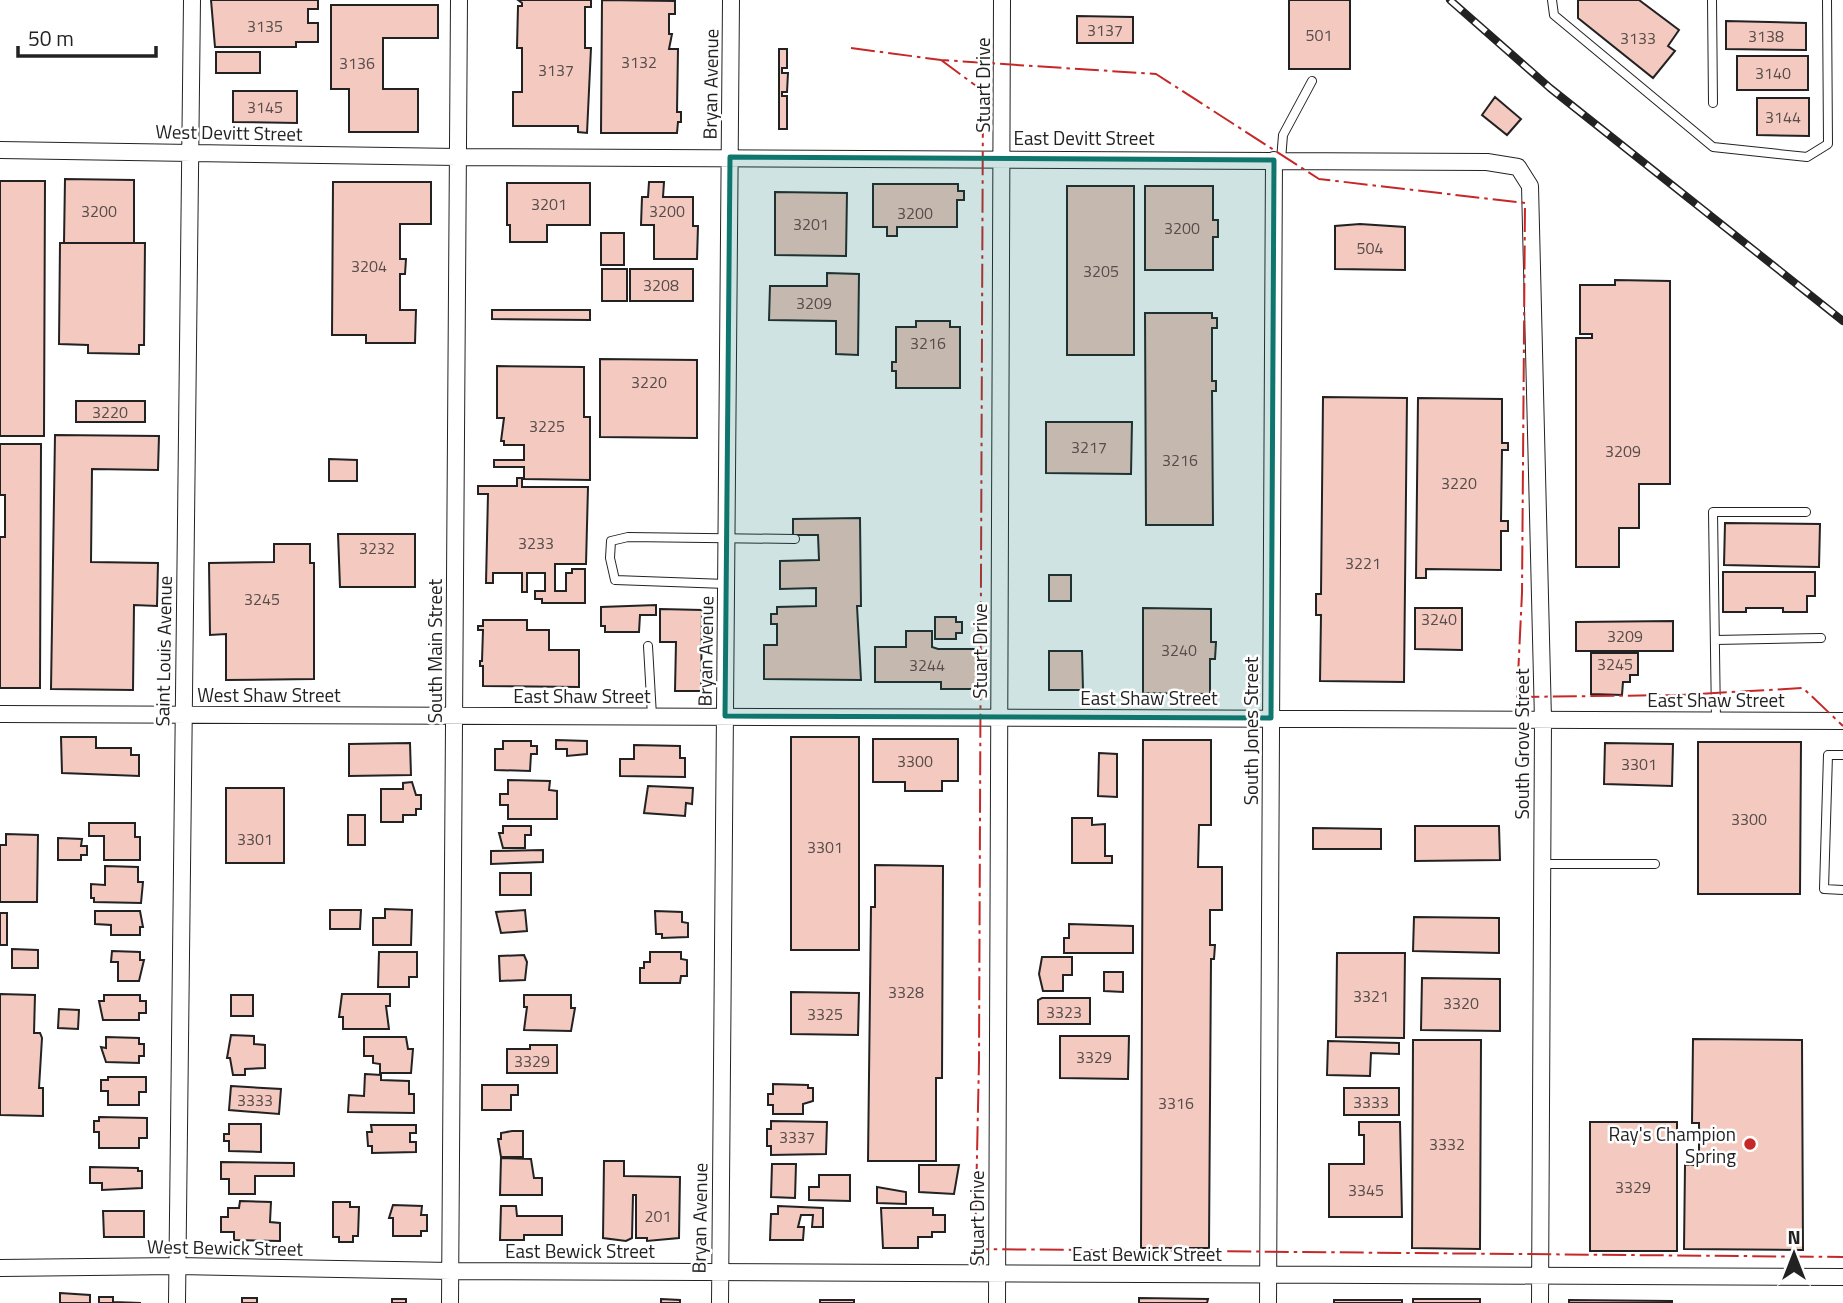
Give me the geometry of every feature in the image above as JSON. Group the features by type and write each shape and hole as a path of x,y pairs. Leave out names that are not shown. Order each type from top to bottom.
{"street":[{"name":"Saint Louis Avenue","path":"177,1303 192,0"},
{"name":"South Main Street","path":"450,1303 459,0"},
{"name":"Bryan Avenue","path":"720,1303 731,0"},
{"name":"Stuart Drive","path":"996,1303 1002,0"},
{"name":"West Devitt Street","path":"0,149 458,157"},
{"name":"East Devitt Street","path":"458,157 1487,162 1518,167 1530,186"},
{"name":"South Jones Street","path":"1268,1303 1271,718 1278,160"},
{"name":"South Grove Street","path":"1530,186 1543,720 1540,1303"},
{"name":"West Shaw Street","path":"0,714 454,715"},
{"name":"East Shaw Street","path":"454,715 1843,720"},
{"name":"West Bewick Street","path":"0,1268 178,1266 451,1270"},
{"name":"East Bewick Street","path":"451,1270 1843,1277"}],"lane":[{"path":"1552,0 1554,15 1713,147 1807,157 1828,144 1827,0"},
{"path":"1712,0 1713,103"},
{"path":"1278,160 1283,135 1311,81"},
{"path":"1716,720 1713,512 1806,512"},
{"path":"726,583 615,580 610,558 611,541 628,537 795,539"},
{"path":"1715,640 1821,638"},
{"path":"648,646 652,716"},
{"path":"1843,755 1828,755 1825,889 1843,890"},
{"path":"1542,864 1655,864"}],"highlighted area":[{"path":"730,157 1274,160 1271,718 725,716"}],"building":[{"path":"211,0 318,0 318,9 308,9 308,23 318,23 318,42 296,42 296,47 215,47"},
{"path":"518,0 591,0 591,7 585,7 585,48 591,48 587,133 578,132 578,126 513,126 513,92 522,92 522,48 517,48 518,6 522,6 522,3"},
{"path":"602,0 675,1 675,14 669,14 669,34 672,34 669,49 678,49 677,112 681,112 681,122 678,122 677,133 601,133"},
{"path":"1289,0 1350,0 1350,69 1289,69"},
{"path":"1578,0 1639,0 1679,30 1668,46 1675,51 1653,78 1578,18"},
{"path":"331,5 438,5 438,38 383,38 383,89 418,89 418,132 349,132 349,89 331,89"},
{"path":"1077,16 1133,17 1133,43 1077,43"},
{"path":"1726,21 1806,23 1806,50 1726,49"},
{"path":"779,49 787,49 787,68 782,68 782,73 788,73 787,92 782,92 782,96 787,96 787,129 779,129"},
{"path":"216,52 260,52 260,73 216,73"},
{"path":"1737,56 1808,56 1808,90 1737,90"},
{"path":"233,91 297,91 297,123 233,122"},
{"path":"1495,97 1521,119 1507,135 1482,115"},
{"path":"1757,98 1809,98 1809,136 1757,135"},
{"path":"65,179 134,180 134,243 64,243"},
{"path":"0,181 45,181 44,436 0,436"},
{"path":"333,182 431,182 431,224 400,224 400,259 406,259 405,274 400,274 400,310 416,310 415,343 366,343 366,335 332,335"},
{"path":"649,182 664,182 663,197 693,197 693,226 698,226 697,259 654,259 654,225 641,225 642,197 648,197"},
{"path":"507,183 590,183 590,225 547,225 547,242 510,242 510,225 507,225"},
{"path":"873,184 958,184 958,191 964,191 964,200 957,200 957,227 897,227 897,236 887,236 887,227 873,227"},
{"path":"1067,186 1134,186 1134,355 1067,355"},
{"path":"1145,186 1213,186 1213,220 1218,220 1218,237 1213,237 1213,270 1145,270"},
{"path":"775,192 847,193 846,256 775,255"},
{"path":"1360,224 1405,227 1405,270 1335,269 1335,226"},
{"path":"601,233 624,233 624,265 601,265"},
{"path":"60,243 145,243 144,345 139,345 139,354 88,353 88,345 59,344"},
{"path":"602,269 627,269 627,301 602,301"},
{"path":"630,269 693,269 693,301 630,301"},
{"path":"827,273 859,274 858,355 836,354 836,321 769,320 770,286 827,286"},
{"path":"1615,280 1670,281 1670,484 1639,484 1639,528 1619,528 1619,567 1576,567 1576,338 1592,338 1592,334 1580,334 1580,285 1615,285"},
{"path":"492,310 590,310 590,320 492,319"},
{"path":"1145,313 1212,313 1212,318 1217,318 1217,328 1212,328 1212,381 1216,381 1216,391 1212,391 1213,525 1146,525"},
{"path":"916,321 950,321 950,327 960,327 960,388 896,388 896,371 892,371 892,362 896,362 896,327 916,327"},
{"path":"600,359 697,360 697,438 600,437"},
{"path":"497,366 584,367 584,417 590,417 590,480 524,479 524,467 494,467 494,460 524,460 524,445 504,445 504,441 501,441 504,418 497,418"},
{"path":"1323,397 1407,398 1404,682 1320,681 1321,615 1316,615 1316,594 1321,594"},
{"path":"1418,398 1502,399 1502,443 1508,443 1508,450 1502,450 1501,521 1508,521 1508,531 1501,531 1501,570 1426,569 1426,578 1416,578"},
{"path":"76,401 145,401 145,422 76,422"},
{"path":"1046,422 1132,422 1131,474 1046,473"},
{"path":"55,435 159,436 158,470 92,469 91,562 158,563 157,606 134,605 133,690 51,689"},
{"path":"0,444 41,444 40,688 0,688 0,537 5,537 5,495 0,495"},
{"path":"329,459 357,460 357,481 329,481"},
{"path":"517,478 522,478 522,487 588,487 586,564 555,564 555,591 566,591 566,573 572,573 572,569 585,569 585,603 542,603 542,599 535,599 535,591 545,591 545,573 527,573 527,592 522,592 522,573 493,573 493,583 486,583 488,494 478,494 478,486 517,486"},
{"path":"860,518 861,606 857,606 861,680 764,679 764,645 777,645 777,624 771,624 771,614 777,614 777,607 816,606 816,588 780,589 780,561 819,560 818,535 793,535 793,519"},
{"path":"1725,523 1820,524 1819,567 1724,565"},
{"path":"338,534 415,534 415,587 340,587"},
{"path":"274,544 310,544 310,563 314,563 314,679 226,680 226,634 210,635 209,563 274,562"},
{"path":"1723,572 1815,572 1815,596 1807,596 1807,612 1783,612 1783,608 1746,608 1746,612 1723,612"},
{"path":"1049,575 1071,575 1071,601 1049,601"},
{"path":"656,605 656,615 640,615 639,632 605,632 605,626 601,626 601,607"},
{"path":"1143,608 1211,609 1211,642 1216,642 1215,659 1210,659 1210,694 1143,693"},
{"path":"1415,608 1462,608 1462,650 1415,649"},
{"path":"660,609 702,610 701,691 675,691 676,642 660,642"},
{"path":"935,617 956,617 956,622 962,622 962,633 956,633 956,639 935,639"},
{"path":"483,620 527,620 527,630 549,630 549,650 579,650 579,687 483,686 483,666 480,666 480,661 483,630 478,630 478,626 483,626"},
{"path":"1673,621 1673,651 1576,651 1576,622"},
{"path":"906,631 932,631 932,647 938,649 979,649 979,689 941,689 941,682 875,682 875,647 906,647"},
{"path":"1049,651 1082,651 1083,690 1049,690"},
{"path":"1591,653 1638,653 1638,675 1630,675 1630,682 1623,682 1622,695 1591,694"},
{"path":"61,737 96,737 96,748 131,748 131,755 139,755 139,776 62,773"},
{"path":"791,737 859,737 859,950 791,950"},
{"path":"873,739 958,739 958,781 942,781 942,791 905,791 905,782 873,782"},
{"path":"556,740 587,741 587,754 567,756 567,749 556,749"},
{"path":"1143,740 1211,740 1211,825 1199,825 1198,867 1222,867 1222,910 1210,910 1210,945 1215,945 1214,959 1211,959 1209,1248 1141,1248"},
{"path":"503,741 531,741 531,746 537,746 537,754 531,754 530,771 495,770 495,749 503,749"},
{"path":"1698,742 1801,742 1800,894 1698,894"},
{"path":"410,743 411,775 349,776 349,744"},
{"path":"1605,743 1673,744 1672,786 1604,784"},
{"path":"634,745 680,746 680,758 685,758 685,777 620,776 620,759 634,759"},
{"path":"1099,753 1117,754 1117,797 1098,796"},
{"path":"508,780 550,781 549,790 557,791 557,819 508,819 508,805 500,805 500,794 508,794"},
{"path":"412,782 416,795 421,795 421,809 416,809 416,815 403,815 403,822 381,822 381,789 403,789 403,783"},
{"path":"648,786 693,788 692,804 686,803 685,816 644,813"},
{"path":"226,788 284,788 284,863 226,863"},
{"path":"348,815 365,815 365,845 348,845"},
{"path":"1072,818 1092,818 1092,825 1105,824 1105,856 1112,856 1112,863 1072,863"},
{"path":"89,823 135,823 135,837 140,837 140,860 104,860 104,836 89,836"},
{"path":"503,826 531,826 531,835 525,835 525,848 503,848 499,833 503,833"},
{"path":"1415,826 1499,826 1500,860 1415,861"},
{"path":"1313,828 1381,829 1381,849 1313,849"},
{"path":"6,834 38,835 37,902 0,902 0,845 6,845"},
{"path":"58,838 82,839 81,846 87,846 87,855 81,855 81,860 58,860"},
{"path":"543,850 543,862 491,864 491,851"},
{"path":"875,865 943,866 942,1078 936,1078 936,1161 868,1161 871,907 875,907"},
{"path":"105,866 138,867 138,882 143,882 141,903 94,902 94,898 91,898 91,884 105,885"},
{"path":"500,873 531,873 531,895 500,895"},
{"path":"385,909 412,910 411,945 373,945 373,918 385,918"},
{"path":"330,910 361,910 360,929 330,929"},
{"path":"525,910 527,931 501,933 496,912"},
{"path":"95,911 140,911 143,927 140,927 140,935 111,935 111,925 95,924"},
{"path":"655,911 682,912 682,922 688,923 688,937 662,938 662,934 656,934"},
{"path":"0,913 7,913 7,945 0,945"},
{"path":"1414,917 1499,918 1499,953 1413,951"},
{"path":"1069,924 1133,926 1133,953 1064,953 1064,938 1069,938"},
{"path":"12,949 38,950 38,968 12,968"},
{"path":"112,951 140,952 140,960 144,960 139,981 118,981 118,962 111,962"},
{"path":"379,952 417,952 417,977 409,977 409,987 378,987"},
{"path":"650,952 681,952 681,959 687,960 687,976 681,976 680,983 640,983 640,968 644,968 644,962 650,962"},
{"path":"1337,953 1405,953 1404,1038 1336,1037"},
{"path":"524,955 527,962 525,980 500,981 499,956"},
{"path":"1042,957 1072,957 1072,975 1063,975 1063,991 1043,991 1039,974"},
{"path":"1104,972 1123,972 1123,992 1104,991"},
{"path":"1422,978 1500,979 1500,1031 1421,1030"},
{"path":"791,992 859,993 858,1035 791,1034"},
{"path":"0,994 35,995 34,1033 40,1033 42,1038 39,1088 43,1088 43,1116 0,1115"},
{"path":"342,994 390,994 390,1006 386,1006 389,1029 343,1029 343,1017 339,1017"},
{"path":"104,995 140,995 140,1001 146,1001 146,1013 139,1013 139,1020 103,1020 99,1001 104,1001"},
{"path":"231,995 253,995 253,1016 231,1016"},
{"path":"524,995 571,995 571,1008 575,1008 571,1031 524,1030 527,1007 524,1007"},
{"path":"1090,998 1090,1024 1038,1024 1038,1000"},
{"path":"59,1009 79,1010 78,1029 58,1028"},
{"path":"231,1035 254,1036 254,1044 265,1045 265,1068 245,1069 245,1075 233,1075 230,1058 227,1058"},
{"path":"1060,1036 1129,1036 1128,1079 1060,1078"},
{"path":"106,1037 139,1038 139,1044 144,1044 144,1056 139,1056 139,1063 106,1062 101,1047 106,1048"},
{"path":"364,1037 406,1037 408,1049 413,1049 411,1073 380,1073 380,1064 373,1063 373,1056 364,1056"},
{"name":"Ray's Champion Spring","path":"1693,1039 1802,1040 1803,1250 1684,1249 1685,1165 1699,1165 1699,1123 1692,1123"},
{"path":"1413,1040 1481,1040 1480,1249 1412,1248"},
{"path":"1328,1041 1399,1043 1399,1054 1371,1053 1370,1076 1327,1075"},
{"path":"530,1045 557,1045 557,1073 507,1073 507,1049 530,1049"},
{"path":"365,1074 381,1075 381,1080 409,1081 409,1094 414,1094 414,1113 348,1112 349,1095 364,1096"},
{"path":"108,1077 146,1077 146,1092 139,1092 139,1105 108,1105 108,1091 101,1091 101,1080 108,1080"},
{"path":"773,1084 808,1085 808,1088 813,1088 813,1101 803,1104 803,1114 773,1114 773,1105 768,1105 768,1094 773,1094"},
{"path":"482,1085 518,1085 518,1095 511,1095 511,1110 482,1110"},
{"path":"231,1086 281,1089 279,1114 229,1110"},
{"path":"1344,1088 1399,1088 1399,1115 1344,1115"},
{"path":"99,1117 147,1118 147,1138 139,1138 139,1148 99,1148 99,1132 94,1132 94,1121 99,1121"},
{"path":"771,1121 827,1122 826,1154 771,1155 771,1146 767,1146 767,1129 771,1129"},
{"path":"1359,1122 1400,1122 1402,1217 1329,1217 1329,1164 1364,1164 1364,1135 1359,1135"},
{"path":"1590,1122 1677,1122 1677,1251 1590,1251"},
{"path":"229,1124 261,1124 261,1152 229,1151 229,1141 224,1141 224,1134 229,1134"},
{"path":"371,1125 416,1125 416,1133 410,1133 410,1142 416,1142 416,1152 372,1153 372,1146 368,1146 367,1132 372,1132"},
{"path":"523,1131 523,1157 501,1157 498,1139 501,1139 501,1133"},
{"path":"501,1158 531,1159 534,1178 542,1178 542,1195 500,1195"},
{"path":"604,1161 624,1161 624,1176 680,1177 679,1238 647,1241 647,1238 636,1238 636,1195 633,1195 632,1238 626,1241 603,1238"},
{"path":"221,1162 294,1163 294,1176 255,1176 255,1194 229,1194 229,1179 221,1179"},
{"path":"772,1164 796,1164 795,1198 771,1197"},
{"path":"919,1165 959,1165 954,1194 919,1192"},
{"path":"90,1167 138,1168 138,1171 142,1171 142,1188 102,1190 102,1183 90,1183"},
{"path":"819,1175 850,1175 850,1201 809,1200 809,1187 819,1187"},
{"path":"877,1187 906,1192 906,1204 877,1203"},
{"path":"240,1201 271,1202 270,1222 280,1223 280,1241 234,1240 234,1232 221,1232 221,1217 228,1217 228,1208 239,1208"},
{"path":"333,1202 350,1202 350,1207 359,1207 358,1236 353,1236 353,1242 339,1242 339,1237 333,1237"},
{"path":"393,1205 422,1206 421,1215 427,1215 427,1231 421,1231 421,1236 393,1236 393,1218 389,1218"},
{"path":"501,1206 516,1206 517,1216 562,1216 562,1235 524,1235 524,1240 500,1240"},
{"path":"778,1206 823,1208 823,1227 812,1227 813,1215 801,1215 798,1227 804,1227 803,1240 770,1240 771,1214 778,1214"},
{"path":"881,1208 933,1208 933,1215 945,1215 945,1232 932,1232 932,1237 918,1237 918,1248 883,1248"},
{"path":"103,1211 144,1211 144,1237 104,1237"},
{"path":"60,1293 90,1295 90,1303 60,1303"},
{"path":"99,1297 113,1297 113,1302 141,1303 99,1303"},
{"path":"242,1298 257,1298 257,1303 242,1303"},
{"path":"1139,1298 1208,1299 1207,1303 1139,1303"},
{"path":"392,1299 406,1299 406,1303 392,1303"},
{"path":"661,1299 680,1300 680,1303 661,1303"},
{"path":"1413,1299 1480,1299 1480,1303 1413,1303"},
{"path":"820,1300 854,1300 854,1303 820,1303"},
{"path":"1334,1300 1402,1300 1402,1303 1334,1303"},
{"path":"1569,1300 1672,1301 1672,1303 1569,1303"}],"railway":[{"path":"1450,0 1550,88 1843,321"}],"power":[{"path":"851,48 941,60 1156,74 1319,179 1525,203 1522,593 1517,697 1680,695 1803,688 1843,726"},
{"path":"941,60 983,91 979,1061 975,1249 1843,1257"}],"place":[{"name":"Ray's Champion Spring","path":"1750,1144"}]}
